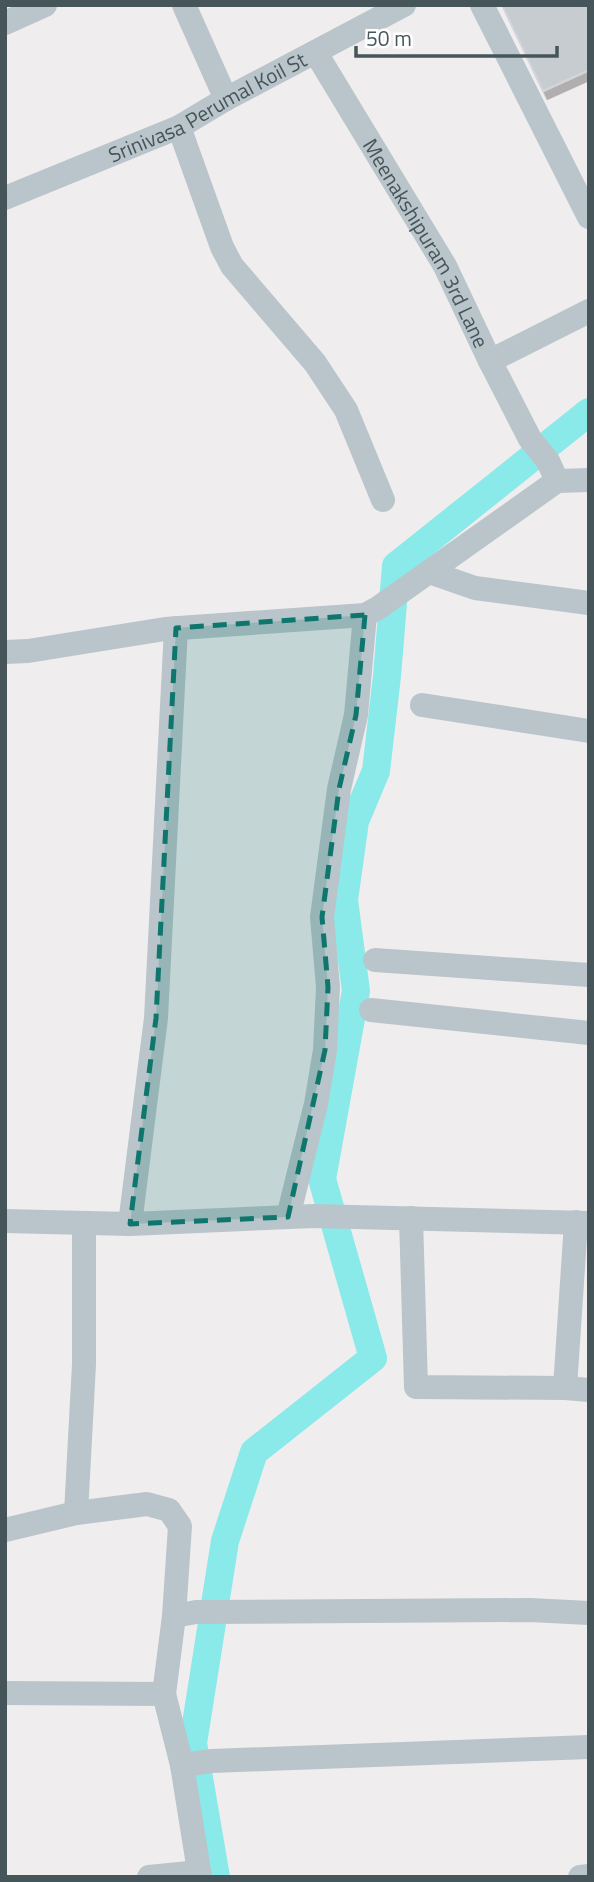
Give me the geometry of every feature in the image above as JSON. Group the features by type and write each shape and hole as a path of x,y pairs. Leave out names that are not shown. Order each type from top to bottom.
{"street":[{"path":"5,23 45,5"},
{"path":"184,5 226,99"},
{"name":"Srinivasa Perumal Koil St","path":"5,198 179,127 226,99 404,5"},
{"path":"482,5 589,217"},
{"name":"Meenakshipuram 3rd Lane","path":"316,53 445,266 530,439 552,471"},
{"path":"179,127 222,247 232,266 315,363 346,410 383,500"},
{"path":"490,361 589,312"},
{"path":"5,652 29,651 176,628 371,612 420,578 552,471 589,480"},
{"path":"420,578 589,603"},
{"path":"288,1217 316,1104 325,1050 328,987 322,917 339,789 356,715 371,612"},
{"path":"130,1224 156,1018 176,628"},
{"path":"422,705 589,731"},
{"path":"375,960 589,975"},
{"path":"371,1010 589,1033"},
{"path":"5,1221 130,1224 350,1216 582,1222 577,1389 416,1387 411,1218"},
{"path":"76,1513 84,1364 84,1224"},
{"path":"5,1530 76,1513 148,1504 169,1510 180,1525 185,1614 164,1694 182,1765 199,1874 149,1877"},
{"path":"185,1614 530,1610 589,1613"},
{"path":"5,1693 164,1694"},
{"path":"182,1765 212,1761 589,1747"},
{"path":"580,1877 589,1876"}],"highlighted area":[{"path":"365,615 356,715 339,789 322,917 328,987 325,1050 288,1217 130,1224 156,1018 176,628"}],"building":[{"path":"502,5 589,5 589,70 543,91"}],"waterway":[{"path":"216,1877 193,1743 225,1541 254,1452 373,1358 322,1179 356,991 344,900 355,821 376,771 396,566 589,412"}]}
